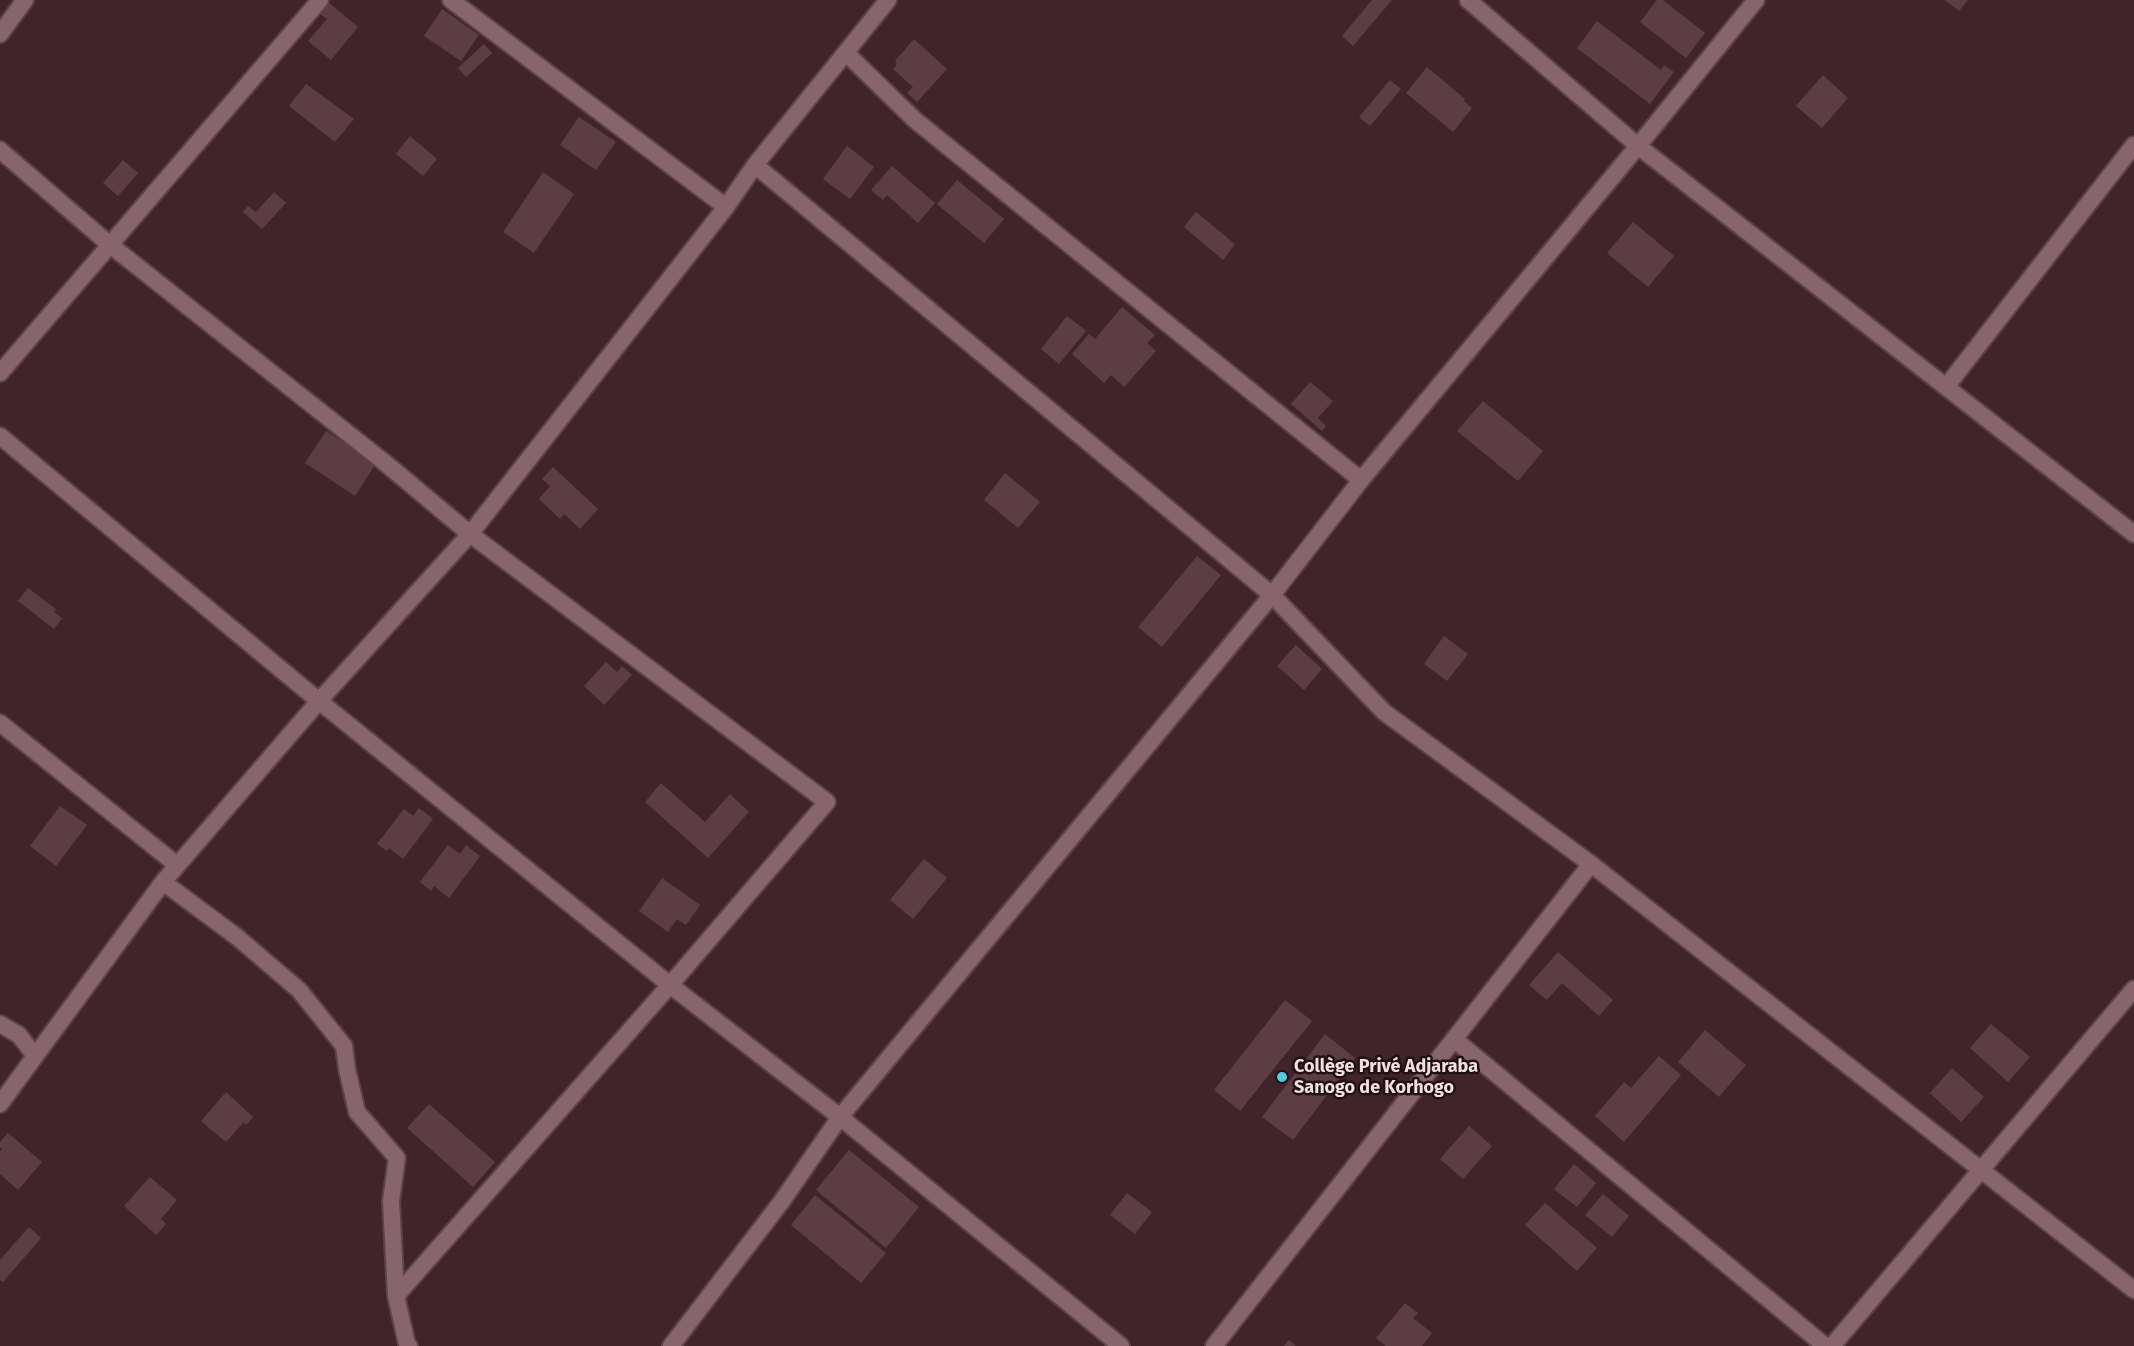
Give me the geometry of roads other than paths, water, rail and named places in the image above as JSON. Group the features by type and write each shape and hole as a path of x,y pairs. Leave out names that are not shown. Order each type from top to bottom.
{"street":[{"path":"0,34 25,0"},
{"path":"0,373 320,0"},
{"path":"450,0 726,207"},
{"path":"0,1104 163,882 318,701 470,534 726,207 755,165 888,0"},
{"path":"671,1346 782,1201 840,1117 1272,595 1361,480 1756,0"},
{"path":"1473,2 1638,146 2134,534"},
{"path":"846,53 915,120 1361,480"},
{"path":"1946,387 2134,145"},
{"path":"0,150 109,244 384,462 470,534 827,802 670,985 396,1296"},
{"path":"755,165 1272,595 1384,712 1591,864 2134,1290"},
{"path":"0,436 318,701 670,985 840,1117 1121,1346"},
{"path":"0,723 177,865"},
{"path":"1214,1346 1591,864"},
{"path":"163,882 237,937 299,990 344,1046 346,1069 357,1112 397,1158 391,1201 396,1296 409,1346"},
{"path":"1832,1346 2134,989"},
{"path":"0,1024 19,1035 35,1056"},
{"path":"1454,1039 1825,1346"}],"place":[{"name":"Collège Privé Adjaraba Sanogo de Korhogo","path":"1282,1077"}]}
